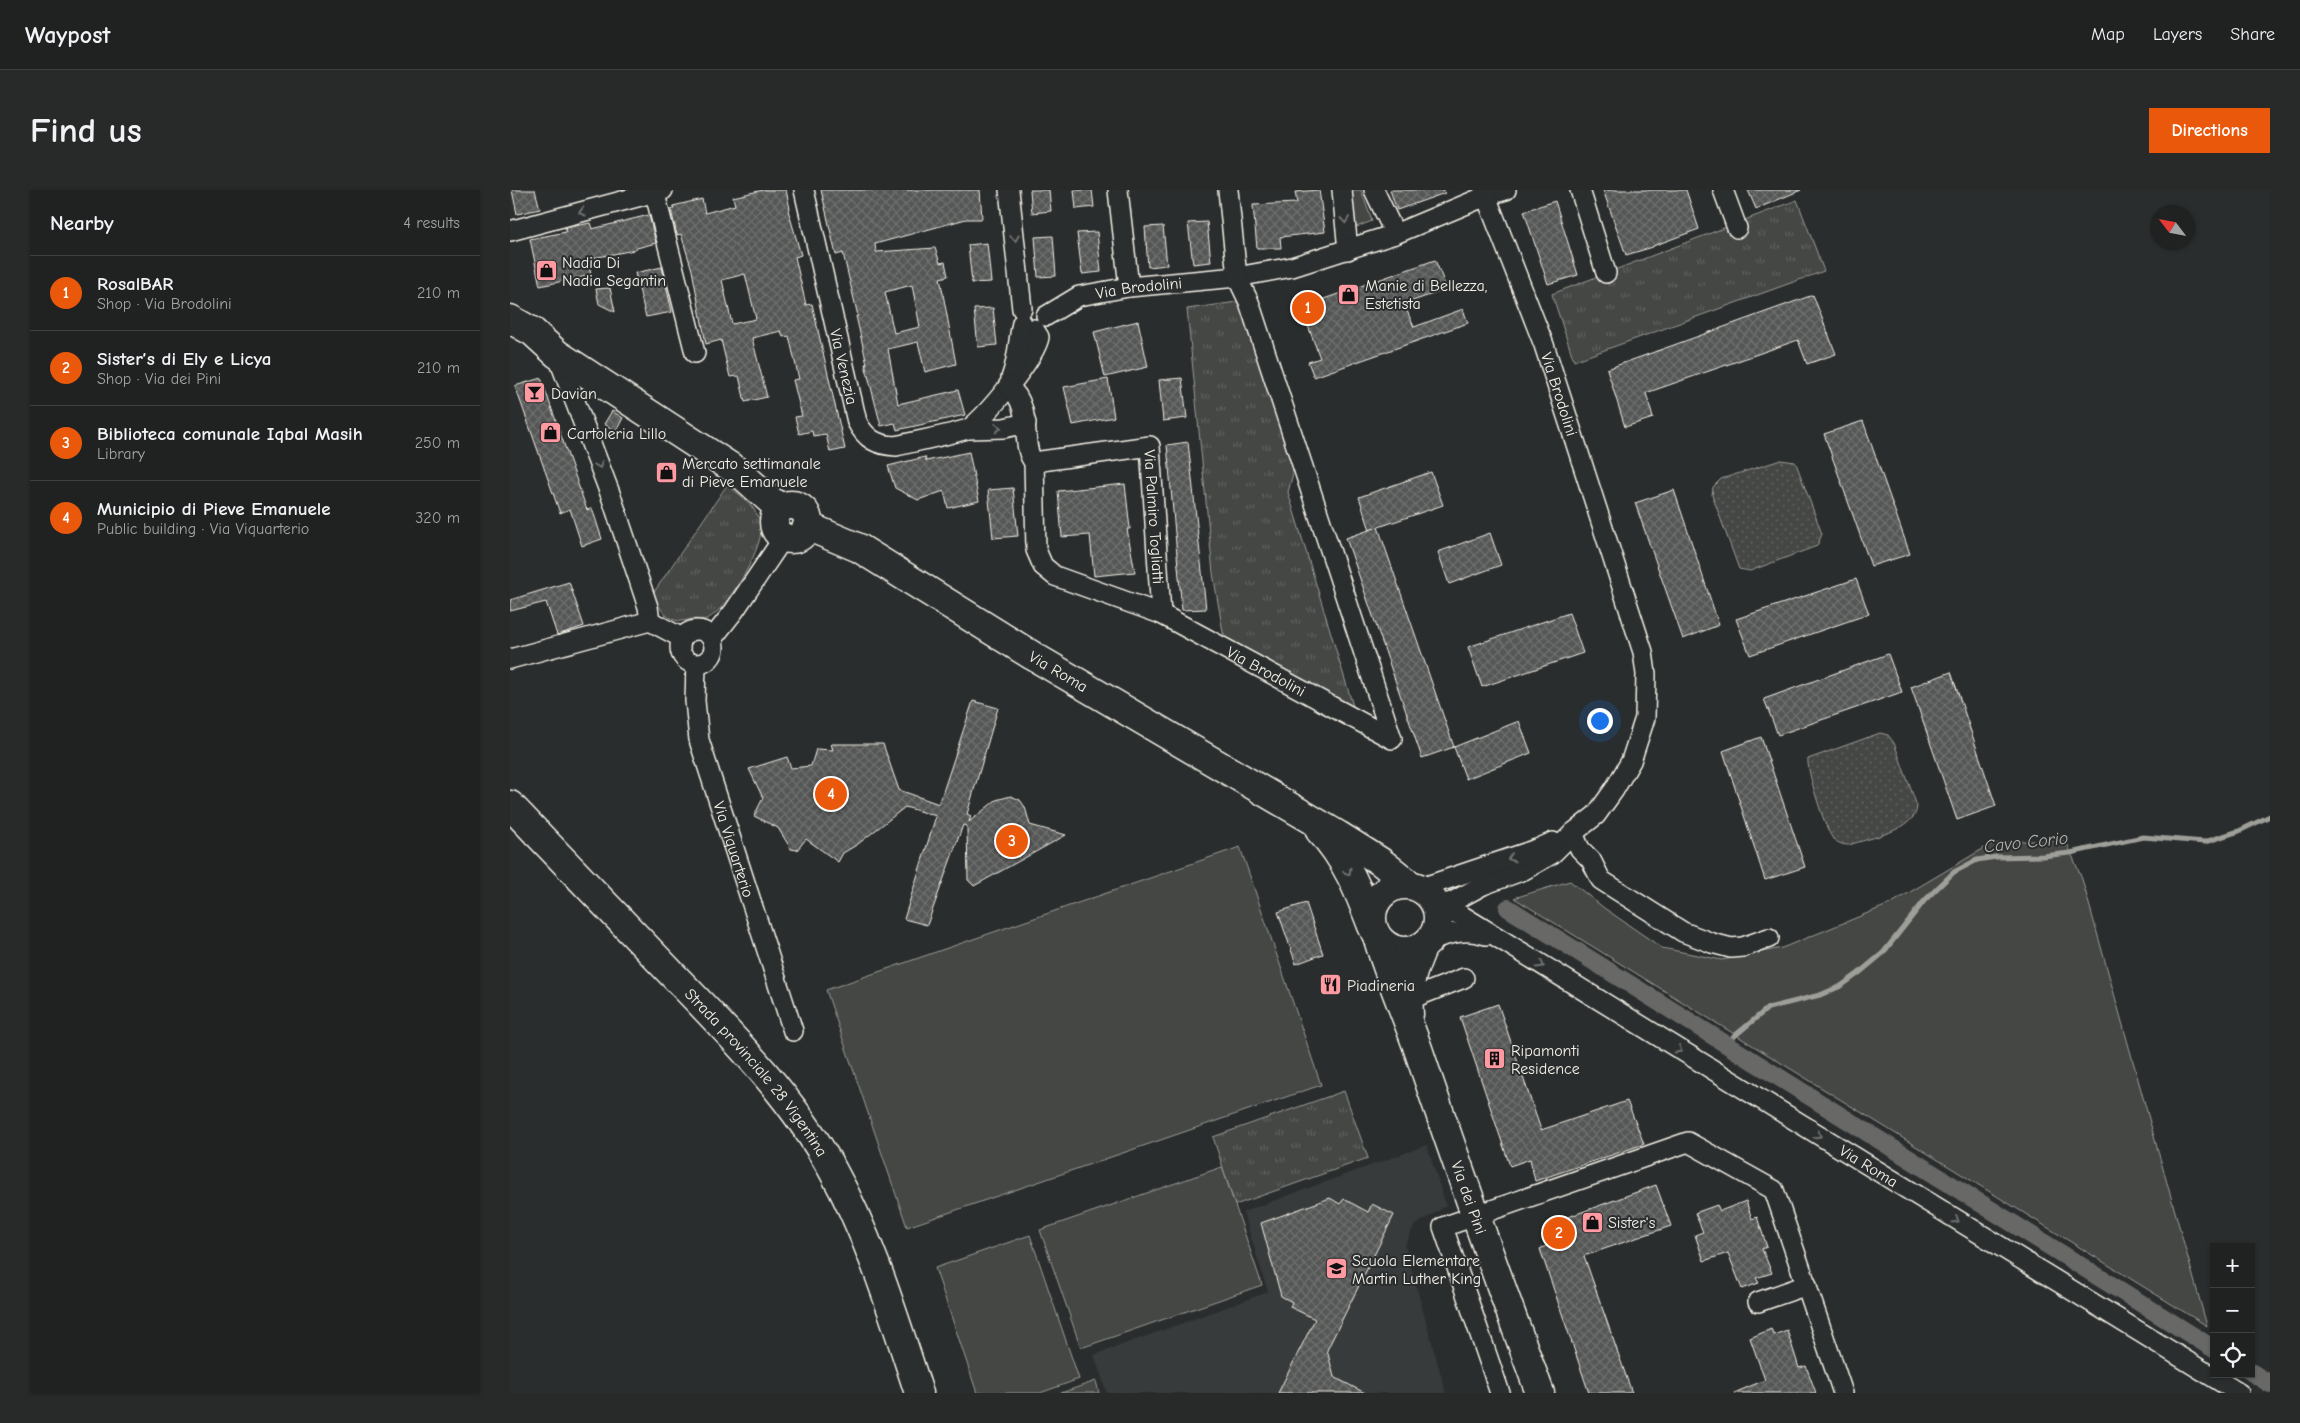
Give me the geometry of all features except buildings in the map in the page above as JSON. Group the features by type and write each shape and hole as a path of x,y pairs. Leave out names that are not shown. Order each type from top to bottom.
{"street":[{"name":"Via Venezia","path":"804,190 857,422 864,434 884,446 896,446 969,428 1004,428 1026,422"},
{"path":"969,428 1008,386 1016,366 1017,345 1031,319 1010,190"},
{"path":"1118,190 1129,287"},
{"path":"1228,190 1237,277"},
{"path":"1342,190 1348,250"},
{"path":"1374,190 1396,234"},
{"path":"1485,193 1506,190"},
{"path":"1580,190 1606,273"},
{"path":"1723,190 1737,228"},
{"path":"510,231 657,191 695,353"},
{"name":"Via Brodolini","path":"1031,319 1079,296 1129,287 1237,277 1292,267 1396,234 1485,193 1544,346 1643,652 1646,674 1645,718 1631,761 1614,790 1596,815 1573,833 1552,854 1524,870 1483,884 1452,902 1426,897"},
{"name":"Via Brodolini","path":"1162,614 1392,739 1249,302 1237,277"},
{"path":"510,319 533,332 557,354 740,473 780,509 774,518 774,524 779,534 796,532"},
{"path":"557,354 611,496 648,607 650,621"},
{"path":"1008,386 1020,400 1026,422 1028,453 1034,462 1036,550 1043,566 1054,576 1162,614"},
{"name":"Via Palmiro Togliatti","path":"1034,462 1150,446 1162,614"},
{"path":"712,639 708,634 697,630 691,631 682,638 680,644 681,655 685,660 696,665 706,662 712,654 712,639 796,532"},
{"name":"Via Roma","path":"796,532 859,548 1033,656 1381,862 1426,897 1461,915 2239,1393"},
{"path":"510,659 650,621 682,638"},
{"name":"Via Viquarterio","path":"696,665 695,701 699,740 793,1031"},
{"name":"Strada provinciale 28 Vigentina","path":"510,805 726,1030 770,1079 803,1124 831,1167 854,1212 870,1252 919,1393"},
{"name":"Via Roma","path":"1308,819 1332,844 1344,864 1356,886 1375,933"},
{"path":"1573,833 1580,849 1591,860 1601,880 1684,932 1731,948 1743,947 1769,938"},
{"path":"1396,885 1426,897 1435,932 1426,943 1404,951 1385,945 1375,933 1371,914 1375,901 1384,891 1396,885"},
{"name":"Via Roma","path":"1426,943 1457,931 1475,931 1499,940"},
{"name":"Via dei Pini","path":"1375,933 1411,1029 1474,1216 1540,1393"},
{"name":"Via dei Pini","path":"1411,1029 1408,1000 1411,972 1426,943"},
{"path":"1408,1000 1464,978"},
{"path":"1500,1393 1443,1227 1688,1142 1774,1190 1843,1393"},
{"path":"1758,1302 1807,1284"}],"shaded area":[{"name":"Scuola Elementare Martin Luther King","path":"1427,1145 1446,1206 1414,1226 1405,1246 1446,1393 1107,1393 1094,1355 1268,1292 1243,1212"}],"green space":[{"path":"1349,190 1361,190 1372,221 1354,228"},
{"path":"1797,200 1824,271 1574,361 1552,294"},
{"path":"1237,302 1244,311 1295,466 1288,492 1353,706 1224,638 1213,573 1187,309"},
{"path":"1781,460 1795,462 1822,534 1817,546 1750,571 1739,569 1712,495 1713,487 1721,479"},
{"path":"727,485 749,503 757,515 761,529 756,551 733,592 715,613 707,619 680,621 670,618 662,611 654,592"},
{"path":"1880,733 1888,735 1894,743 1917,806 1915,814 1901,827 1890,832 1849,845 1842,844 1832,837 1825,823 1813,786 1808,759"},
{"path":"2022,841 2066,841 2082,879 2207,1326 1514,898 1570,881 1604,908 1662,948 1722,960 1782,948 1890,904 1991,844"},
{"path":"1240,847 1321,1085 907,1227 826,990"},
{"path":"1344,1091 1368,1158 1235,1205 1213,1137"},
{"path":"1222,1167 1262,1285 1081,1348 1040,1230"},
{"path":"1030,1235 1079,1379 1040,1393 977,1393 935,1268"},
{"path":"1096,1381 1099,1393 1061,1393"}],"waterway":[{"name":"Cavo Corio","path":"1725,1044 1768,1008 1820,995 1841,986 1859,973 1883,953 1925,900 1954,872 1977,860 1996,857 2043,856 2070,853 2143,837 2205,842 2239,831 2270,816"},
{"path":"1508,908 2210,1347"},
{"path":"2255,1375 2270,1384"}],"place":[{"name":"Nadia Di Nadia Segantin","path":"546,271"},
{"name":"Manie di Bellezza, Estetista","path":"1349,294"},
{"name":"RosalBAR","path":"1308,308"},
{"name":"Davian","path":"535,393"},
{"name":"Cartoleria Lillo","path":"551,433"},
{"name":"Mercato settimanale di Pieve Emanuele","path":"666,472"},
{"name":"Municipio di Pieve Emanuele","path":"831,794"},
{"name":"Biblioteca comunale Iqbal Masih","path":"1012,841"},
{"name":"Piadineria","path":"1331,985"},
{"name":"Ripamonti Residence","path":"1495,1059"},
{"name":"Sister's","path":"1592,1222"},
{"name":"Sister’s di Ely e Licya","path":"1559,1233"},
{"name":"Scuola Elementare Martin Luther King","path":"1336,1269"}]}
